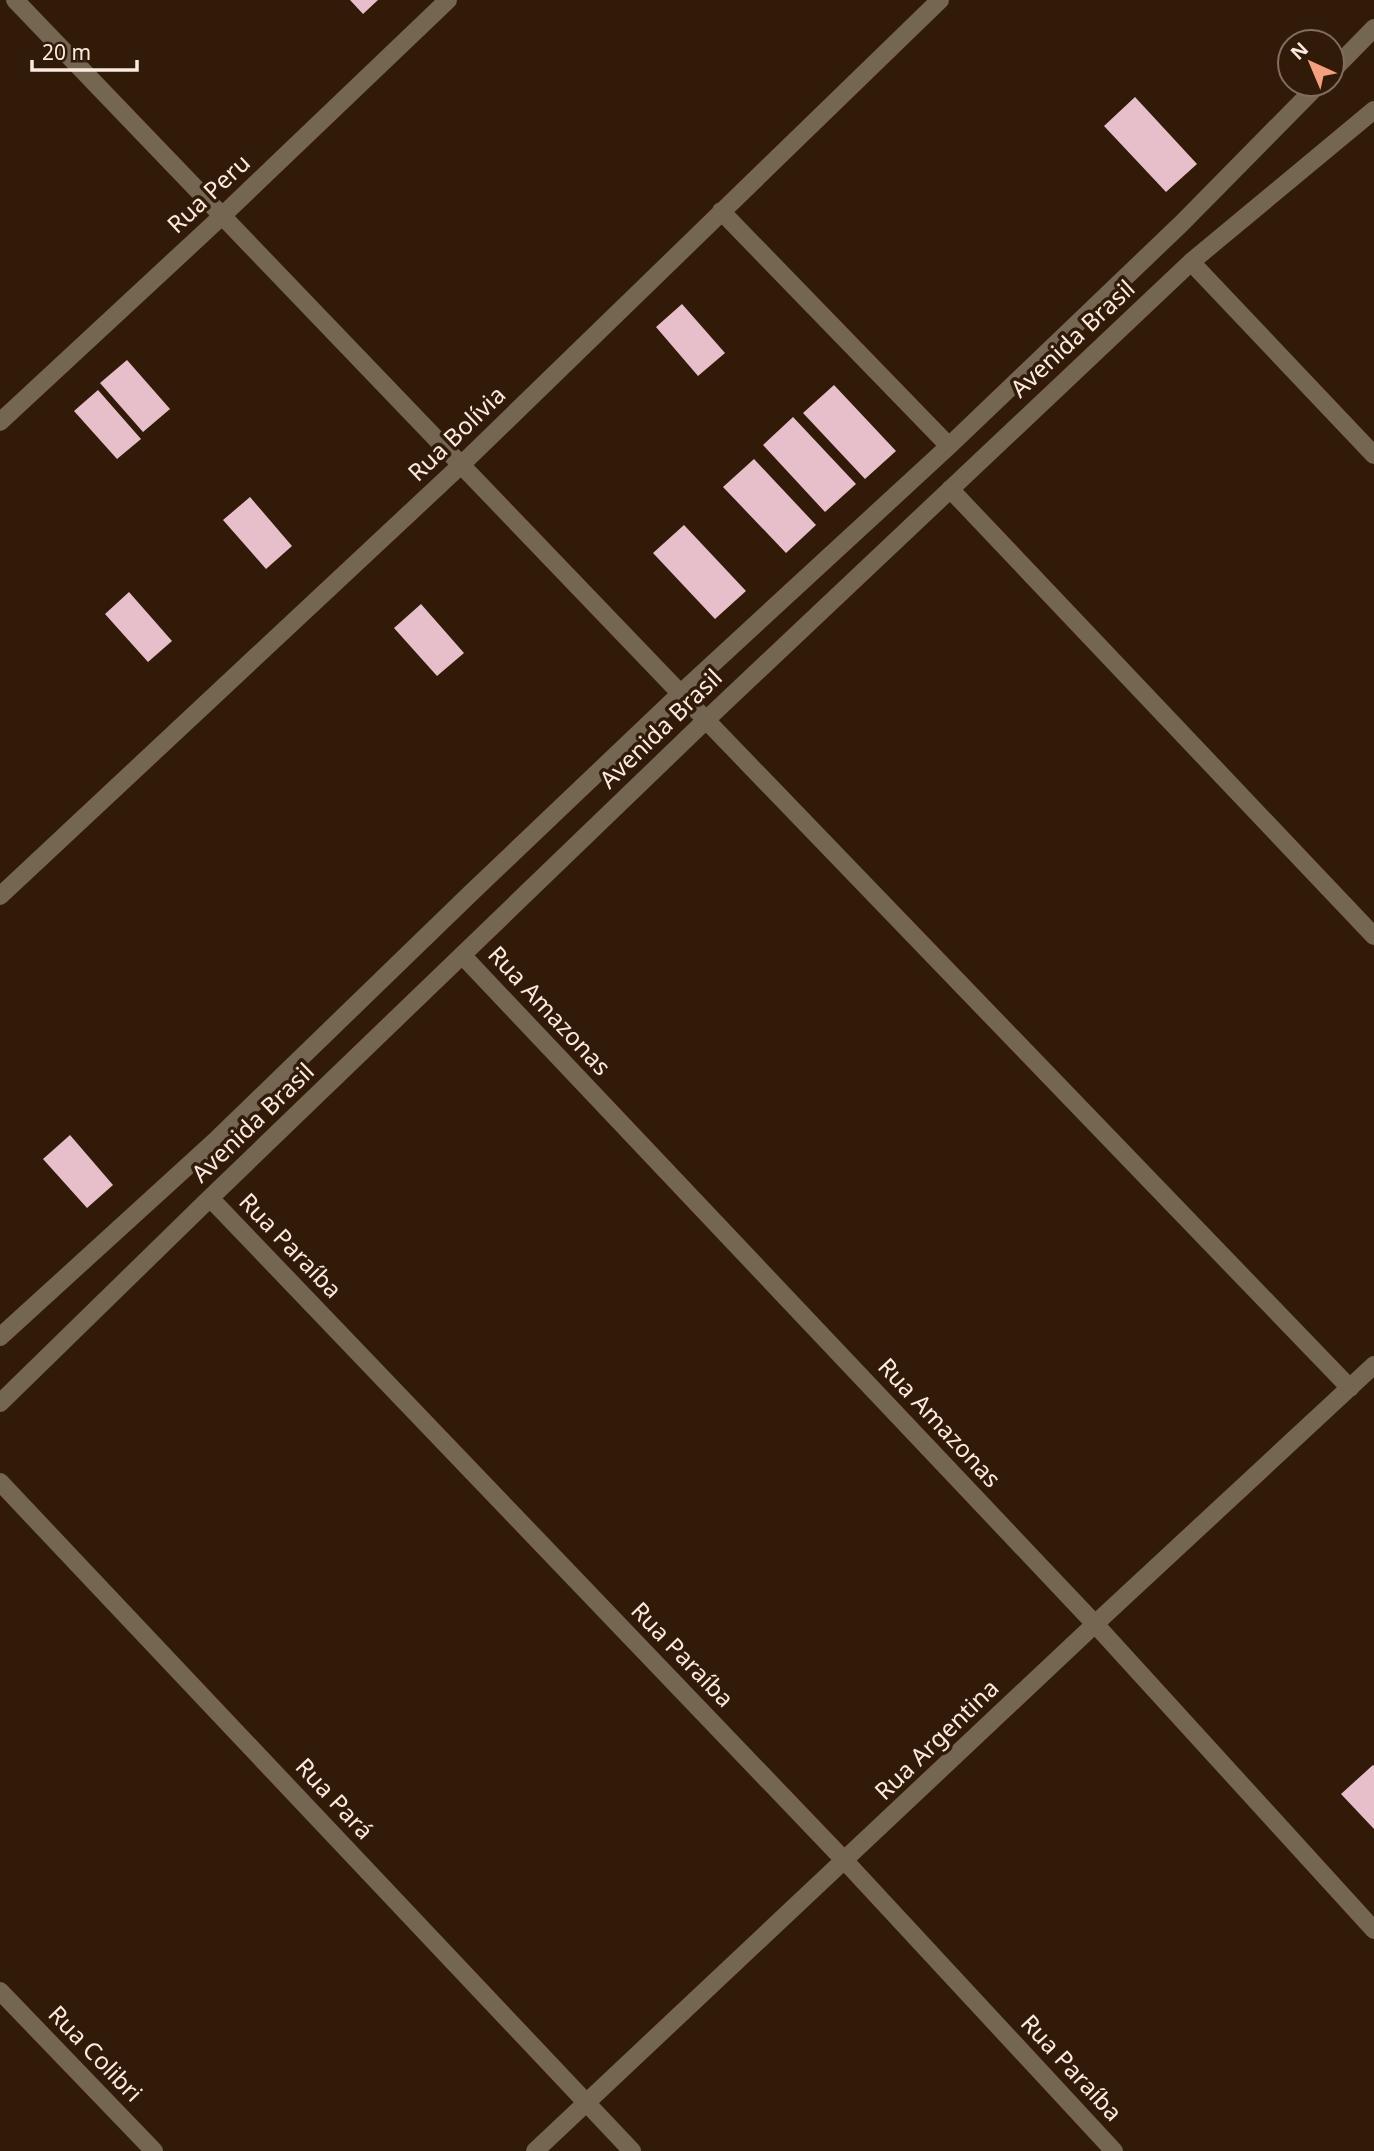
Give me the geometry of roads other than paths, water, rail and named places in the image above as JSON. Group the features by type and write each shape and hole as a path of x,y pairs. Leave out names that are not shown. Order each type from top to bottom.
{"street":[{"path":"15,0 1350,1388"},
{"name":"Rua Peru","path":"0,422 222,216 448,0"},
{"name":"Rua Bolívia","path":"0,896 461,465 940,0"},
{"path":"1346,57 1374,28"},
{"name":"Avenida Brasil","path":"0,1337 214,1142 681,694 949,446 1182,223 1305,98"},
{"name":"Avenida Brasil","path":"0,1403 706,720 1191,262 1374,110"},
{"path":"721,211 949,446"},
{"path":"1191,262 1374,455"},
{"path":"950,489 1374,936"},
{"name":"Rua Amazonas","path":"463,955 1095,1624 1374,1930"},
{"name":"Rua Paraíba","path":"210,1198 845,1861 1114,2151"},
{"name":"Rua Argentina","path":"535,2151 1374,1365"},
{"name":"Rua Pará","path":"0,1482 632,2151"},
{"name":"Rua Colibri","path":"0,1991 154,2151"}]}
